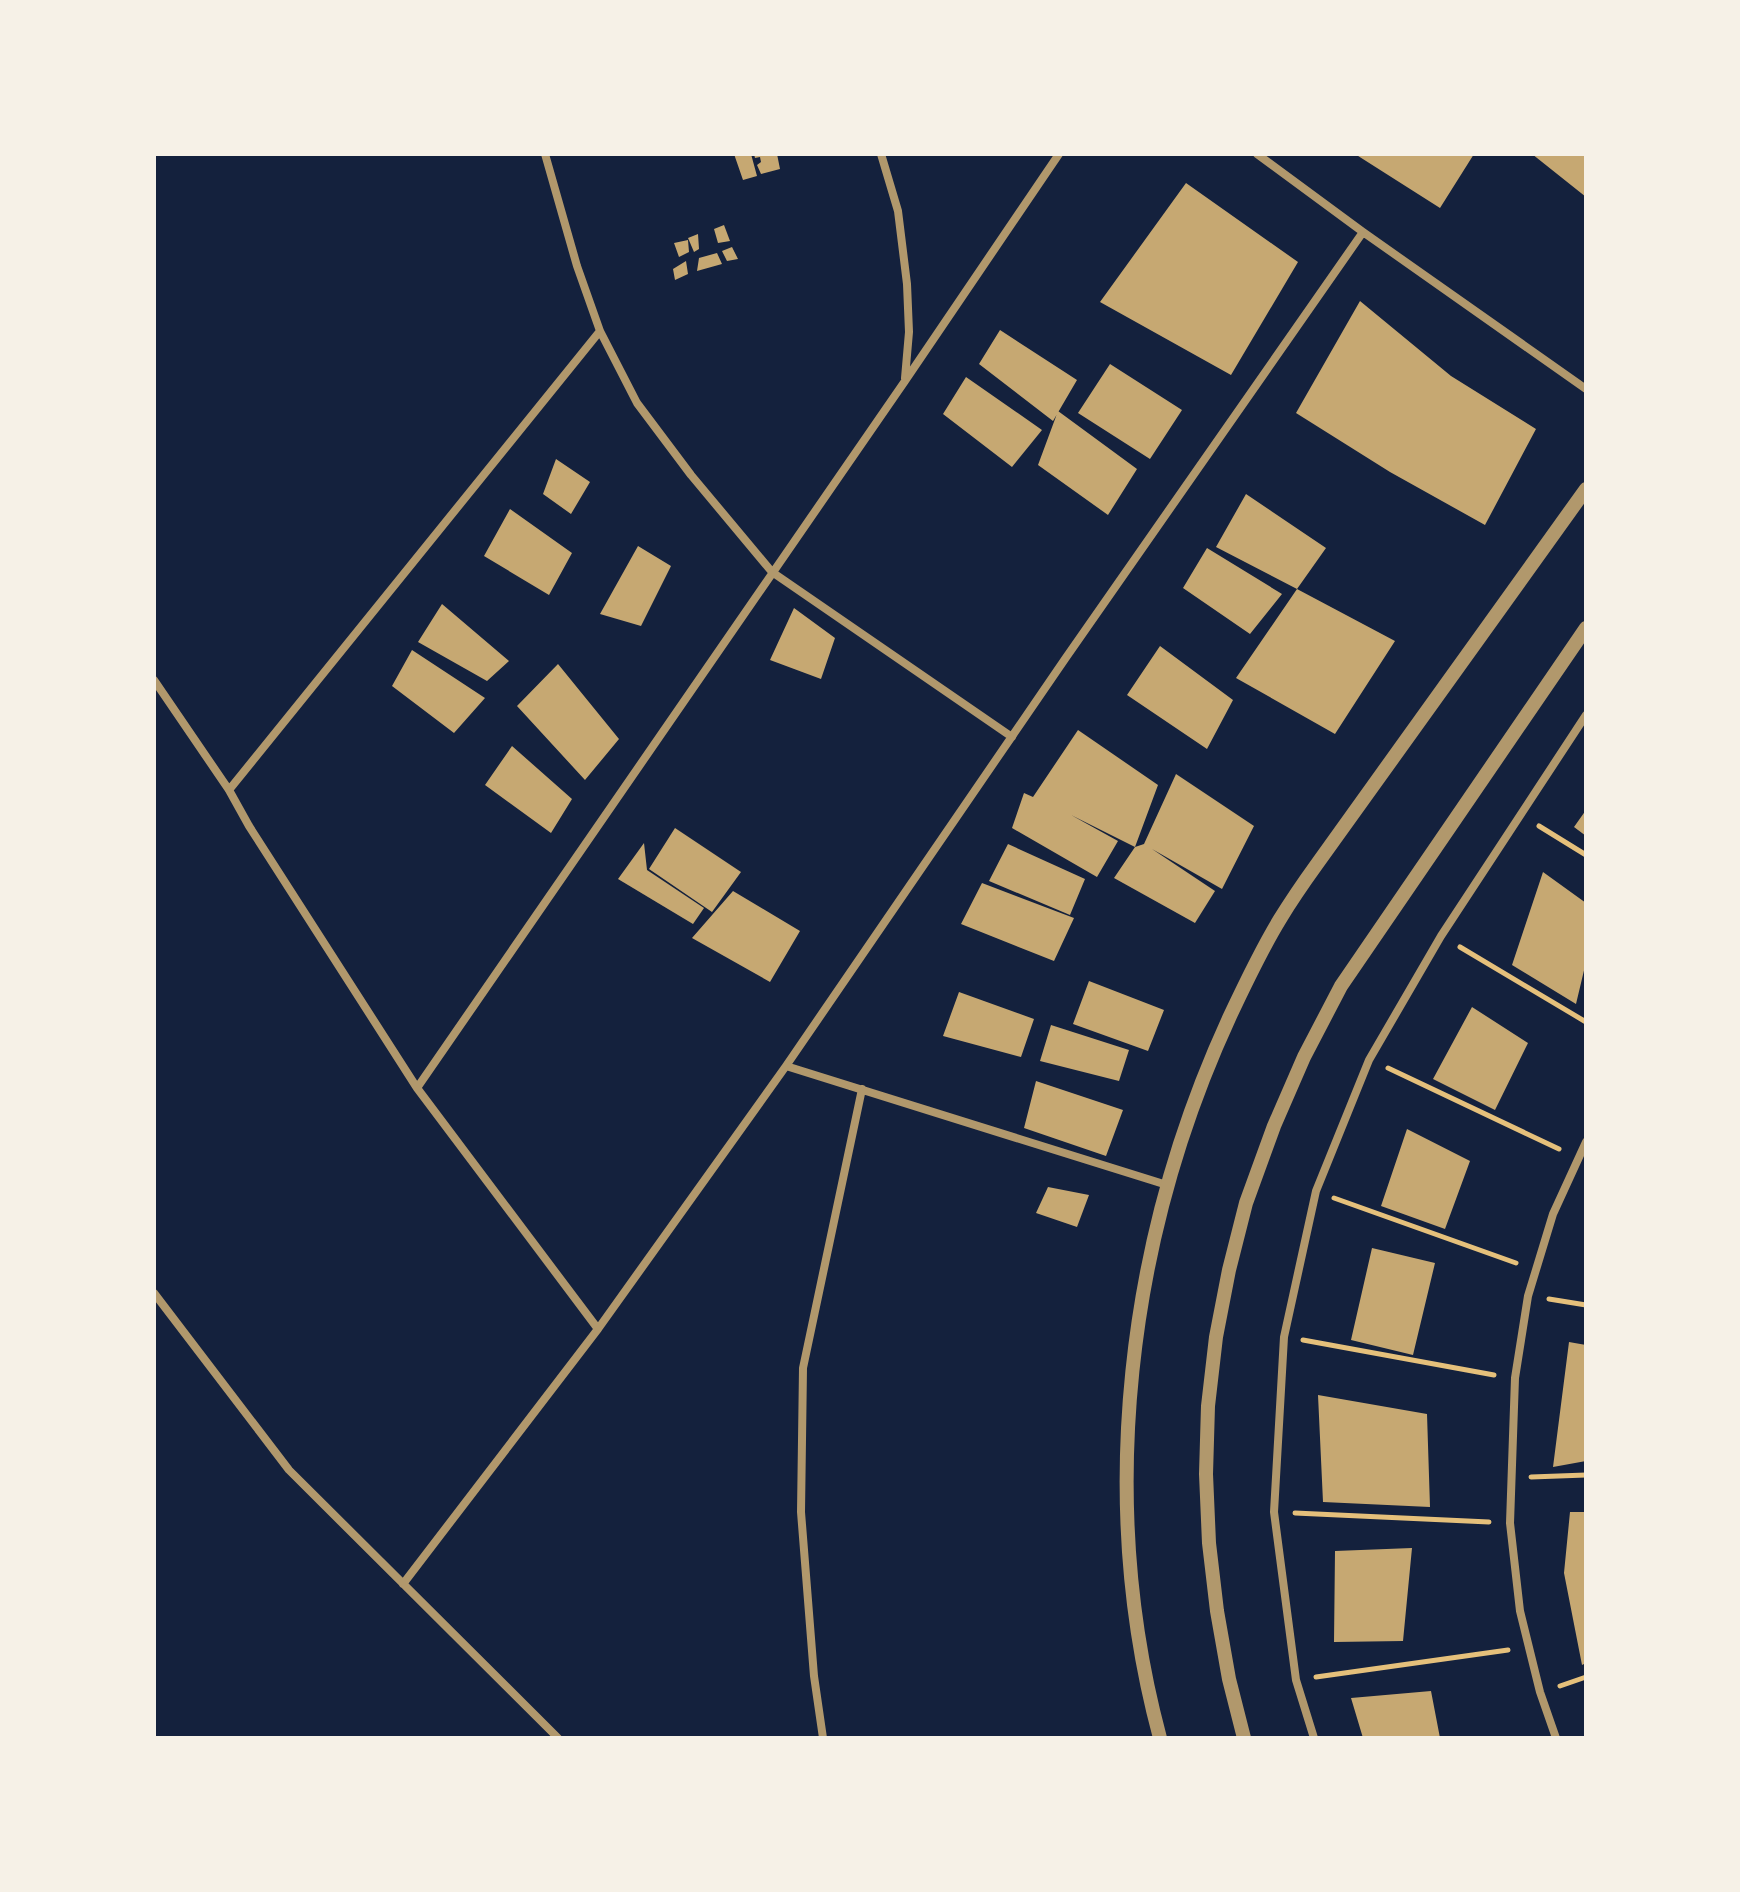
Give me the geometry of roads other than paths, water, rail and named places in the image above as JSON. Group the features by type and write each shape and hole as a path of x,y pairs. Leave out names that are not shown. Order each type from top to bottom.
{"street":[{"path":"545,154 577,266 600,331 637,403 691,475 772,572 1012,737"},
{"path":"881,154 898,211 907,284 909,332 905,381"},
{"path":"417,1088 1059,154"},
{"path":"1257,154 1586,389"},
{"path":"403,1584 598,1329 786,1066 1363,232"},
{"path":"229,790 600,331"},
{"path":"1160,1738 1139,1645 1131,1572 1127,1499 1128,1425 1149,1261 1184,1131 1210,1058 1279,920 1586,489"},
{"path":"1244,1738 1229,1679 1217,1611 1209,1543 1206,1474 1208,1406 1216,1337 1246,1203 1274,1126 1304,1057 1341,986 1586,628"},
{"path":"154,680 229,790 417,1088 598,1329"},
{"path":"1314,1738 1296,1680 1274,1512 1284,1337 1316,1191 1369,1060 1441,936 1586,715"},
{"path":"786,1066 1167,1185"},
{"path":"823,1738 814,1676 801,1512 803,1368 862,1089"},
{"path":"1556,1738 1540,1692 1520,1611 1510,1523 1510,1477 1515,1378 1528,1296 1553,1214 1586,1142"},
{"path":"154,1293 289,1470 558,1738"}]}
